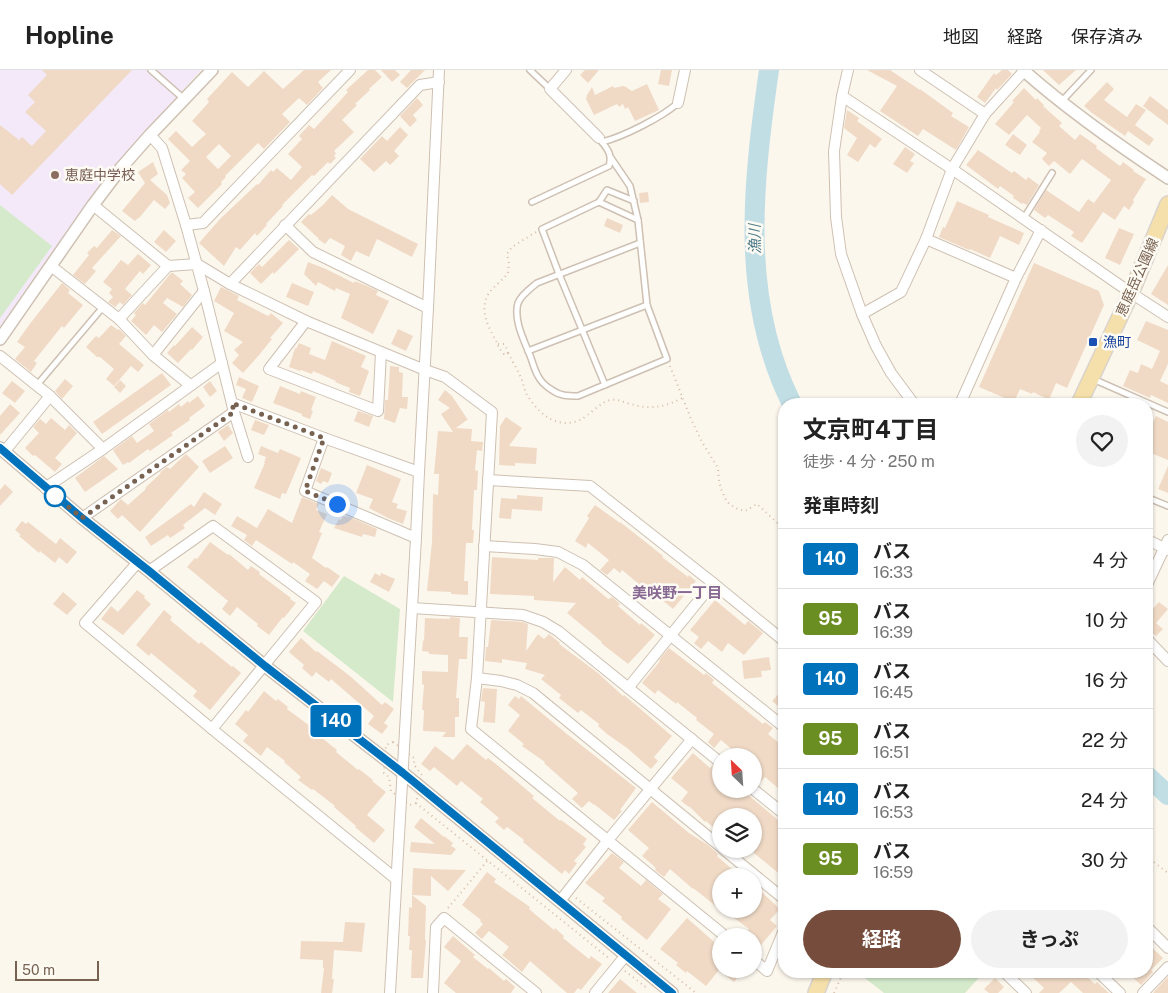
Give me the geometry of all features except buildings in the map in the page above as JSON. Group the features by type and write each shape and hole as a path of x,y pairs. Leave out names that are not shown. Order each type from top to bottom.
{"main road":[{"name":"恵庭岳公園線","path":"1082,398 1168,204"},
{"path":"816,993 823,978"}],"street":[{"path":"0,339 121,168 212,70"},
{"path":"186,225 203,223 350,70"},
{"path":"390,993 425,370 439,70"},
{"path":"566,70 550,89 600,140"},
{"path":"678,103 685,70"},
{"path":"848,70 834,151 836,217 841,254 862,314 876,346 890,373 909,398"},
{"path":"920,70 985,114"},
{"path":"862,314 901,292 926,239 952,168 985,114 1024,70 1061,102 1110,139 1168,178"},
{"path":"230,284 420,85 438,82"},
{"path":"842,96 952,168 1130,293 1168,317"},
{"path":"150,135 162,148 186,225 233,407 248,457"},
{"path":"93,205 168,266 197,264 230,284 306,321 445,377 492,412 477,678 471,729 715,928"},
{"path":"285,225 313,252 428,308"},
{"path":"963,398 1016,278 1041,230"},
{"path":"926,239 1016,278"},
{"path":"51,266 103,306 153,355 190,385"},
{"path":"119,320 168,266"},
{"path":"153,355 204,291"},
{"path":"306,321 269,369 378,411 381,352"},
{"path":"0,356 50,396 103,449"},
{"path":"45,488 103,449 222,363"},
{"path":"50,396 2,450 82,518 265,666 403,773 672,993"},
{"path":"233,407 419,472"},
{"path":"82,518 233,407"},
{"path":"324,438 305,491 416,538"},
{"path":"488,480 590,486 778,636"},
{"path":"149,571 213,526 316,602 212,729"},
{"path":"1153,541 1167,546 1153,573"},
{"path":"484,546 558,552 583,565 778,723"},
{"path":"138,562 85,623 396,879"},
{"path":"628,688 713,583"},
{"path":"412,608 523,615 543,622 558,631 712,756"},
{"path":"1153,646 1168,662"},
{"path":"477,678 518,685 533,693 712,840"},
{"path":"560,901 608,840 692,740"},
{"path":"762,796 778,809"},
{"path":"734,858 778,894"},
{"path":"434,993 436,927 444,918 536,993"},
{"path":"1153,933 1168,948"},
{"path":"762,967 766,971 778,944"},
{"path":"596,993 626,955"},
{"path":"1143,993 1168,967"},
{"path":"1010,978 1024,992"},
{"path":"1104,978 1120,993"}],"lane":[{"path":"151,70 184,99"},
{"path":"530,70 550,89"},
{"path":"1061,102 1091,70"},
{"path":"600,140 611,140 670,110 678,103"},
{"path":"600,140 630,186 638,220 647,305 668,359 578,396 563,396 553,391 538,376 528,351 519,325 517,315 518,302 537,283 640,243"},
{"path":"532,202 609,166 612,158"},
{"path":"1024,218 1052,173"},
{"path":"605,384 542,229 599,202 607,190 634,201"},
{"path":"599,202 638,220"},
{"path":"528,351 647,305"},
{"path":"37,386 103,306"},
{"path":"1091,378 1136,398"},
{"path":"1153,405 1168,412"},
{"path":"1153,501 1168,506"}],"path":[{"path":"508,353 504,354 498,347 486,322 485,302 489,292 508,273 509,263 507,254 512,247 542,229"},
{"path":"498,344 504,344 507,348 521,378 527,397 554,422 564,423 581,420 610,399 644,408 670,404 682,398"},
{"path":"668,359 682,398 702,442 718,468 721,489 727,502 734,508 745,511 757,504 778,523"},
{"path":"416,802 653,993"},
{"path":"444,918 447,909 488,860"},
{"path":"1153,861 1168,873"},
{"path":"834,993 841,978"}],"shaded area":[{"name":"恵庭中学校","path":"0,70 201,70 136,141 0,329"}],"green space":[{"path":"0,205 52,246 0,318"},
{"path":"344,576 400,609 393,702 303,631"},
{"path":"865,978 979,978 965,993 884,993"}],"waterway":[{"name":"漁川","path":"769,70 758,155 755,197 757,282 764,323 775,364 789,398"},
{"name":"漁川","path":"1153,781 1168,795"}],"bus line":[{"name":"140","path":"0,448 45,488 265,666 403,773 672,993"}],"place":[{"name":"恵庭中学校","path":"55,175"},
{"name":"漁町","path":"1093,342"}],"district":[{"name":"美咲野一丁目","path":"677,593"}],"route":[{"path":"55,496 82,518 234,412 232,403 324,438 305,491 337,504"}]}
